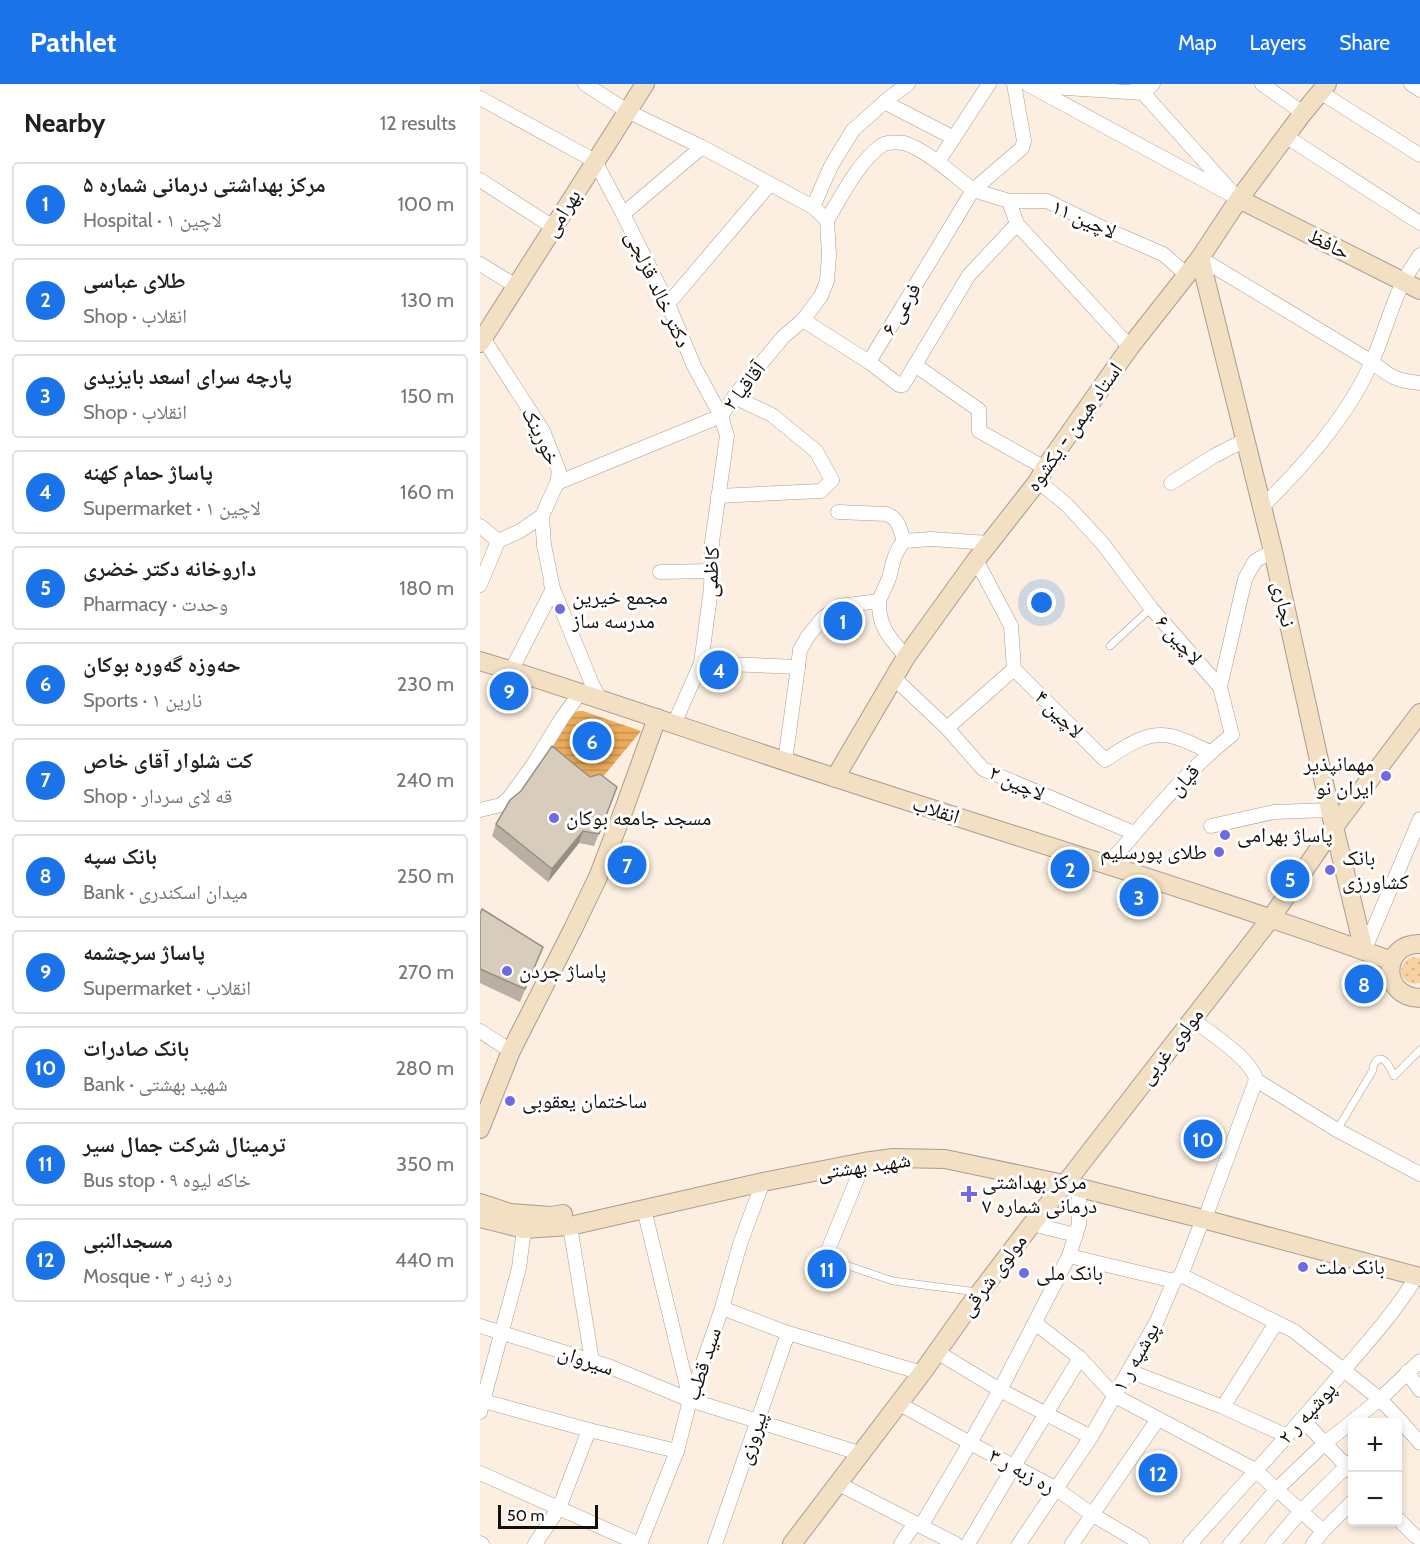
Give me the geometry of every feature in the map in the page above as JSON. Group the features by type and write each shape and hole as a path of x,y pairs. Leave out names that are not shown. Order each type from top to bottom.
{"main road":[{"name":"بهرامی","path":"481,340 645,84"},
{"name":"استاد هیمن - یکشوه","path":"835,778 906,657 976,560 1042,475 1130,347 1200,258 1239,199 1323,88"},
{"name":"حافظ","path":"1239,199 1420,290"},
{"name":"نجاری","path":"1200,258 1273,551 1332,819 1365,951"},
{"name":"انقلاب","path":"480,662 1271,918 1392,961"},
{"name":"مولوی غربی","path":"1068,1180 1271,918 1332,819 1420,713"},
{"path":"480,1129 511,1050 598,877 623,812 665,721"},
{"path":"1420,944 1402,948 1392,961 1390,970 1395,987 1410,997 1420,998"},
{"name":"شهید بهشتی","path":"480,1203 510,1213 551,1216 591,1210 742,1176 885,1149 931,1149 971,1154 1419,1273"},
{"name":"شهید بهشتی","path":"480,1218 524,1228 570,1226 763,1182 893,1158 945,1159 1068,1180"},
{"name":"مولوی شرقی","path":"792,1544 979,1293 1068,1180"}],"street":[{"path":"585,84 627,111 702,147 813,207 827,220 864,161 884,144 903,142 938,162 973,190"},
{"path":"938,162 989,84"},
{"name":"فرعی ۶","path":"869,362 973,190 1022,148 1024,141 1014,84"},
{"path":"1262,84 1303,113"},
{"path":"1411,84 1420,90"},
{"path":"813,207 831,166 853,130 906,85"},
{"path":"1029,85 1144,87 1239,199"},
{"path":"1029,85 1239,199"},
{"path":"1323,88 1420,155"},
{"path":"480,98 595,161"},
{"path":"884,102 954,138"},
{"path":"1287,136 1420,223"},
{"path":"623,214 702,147"},
{"name":"دکتر خالد قزلجی","path":"595,161 668,304 694,366 721,416"},
{"path":"480,180 553,227"},
{"path":"668,304 770,184"},
{"name":"لاچین ۱۱","path":"973,190 1009,201 1047,201 1163,254 1186,274"},
{"path":"1009,201 1017,224 1130,347"},
{"name":"آقاقیا ۲","path":"557,483 721,416 783,337 804,320 821,296 827,281 829,255 827,220"},
{"path":"804,320 869,362 899,385 903,385 969,275 1017,224"},
{"path":"1262,507 1297,472 1327,435 1362,383 1403,281 1420,255"},
{"path":"1200,258 1372,362 1397,380 1420,383"},
{"path":"480,264 516,286"},
{"name":"خورینک","path":"481,340 543,431 559,471 557,483 542,516"},
{"name":"لاچین ۶","path":"915,365 979,410 979,431 1042,475 1103,544 1151,608 1220,687"},
{"path":"718,496 821,491 832,480 816,451 772,415 734,397"},
{"name":"کاظمی","path":"665,721 701,663 711,589 712,542 727,436 721,416"},
{"path":"1171,483 1245,440"},
{"path":"838,512 891,515 897,521 904,542"},
{"path":"480,585 498,541 520,531 542,516"},
{"path":"511,671 553,589 544,545 542,516"},
{"path":"480,526 498,541"},
{"path":"906,657 881,624 879,613 879,601 899,547 904,542 931,539 989,543"},
{"name":"لاچین ۶","path":"1220,687 1245,579 1255,561 1273,551"},
{"path":"947,728 1014,669 1011,626 976,560"},
{"path":"660,572 712,571"},
{"path":"551,584 600,699"},
{"path":"785,761 800,650 808,636 823,618 840,606 879,601"},
{"path":"701,663 798,667"},
{"name":"لاچین ۴","path":"1014,669 1106,760 1129,744 1154,734 1172,736 1210,752"},
{"name":"لاچین ۲","path":"894,678 947,728 983,769 1134,833"},
{"name":"قپان","path":"1107,866 1134,833 1210,752 1232,735 1220,687"},
{"path":"480,810 501,805 509,798 580,693"},
{"path":"1211,826 1275,812 1332,819"},
{"path":"1365,951 1420,819"},
{"path":"1192,1019 1240,1056 1255,1073 1256,1080 1337,1130 1420,1174"},
{"path":"480,1031 511,1050"},
{"name":"۱ پوشپه ر","path":"1019,1544 1091,1437 1156,1321 1206,1215 1256,1080"},
{"path":"824,1261 864,1162"},
{"path":"901,1544 918,1524 970,1443 1070,1256 1079,1224 1079,1194 1068,1180"},
{"name":"سید قطب","path":"640,1544 677,1451 690,1400 722,1308 740,1244 763,1182"},
{"path":"644,1209 690,1400"},
{"path":"1032,1224 1076,1234"},
{"path":"570,1226 592,1361"},
{"path":"524,1228 519,1268 481,1404 677,1451"},
{"path":"1070,1256 1177,1278 1293,1331 1380,1399 1394,1418"},
{"name":"پوشپه ر ۲","path":"1190,1544 1255,1470 1303,1420 1394,1311 1419,1273"},
{"path":"722,1308 789,1333 921,1373"},
{"path":"1035,1323 1080,1358 1115,1396 1255,1470 1323,1531"},
{"path":"1223,1407 1276,1323"},
{"name":"سیروان","path":"480,1326 608,1366 690,1400 859,1453"},
{"name":"پیروزی","path":"715,1544 789,1333"},
{"path":"936,1352 1000,1390 1091,1437"},
{"path":"968,1544 1080,1358"},
{"path":"1230,1544 1276,1489 1324,1444 1380,1399 1420,1361"},
{"path":"1129,1371 1223,1407 1287,1436"},
{"path":"1407,1372 1420,1390"},
{"name":"ره زبه ر ۳","path":"898,1403 1055,1488 1093,1515 1142,1544"},
{"path":"1072,1544 1158,1419"},
{"path":"1303,1420 1324,1444 1348,1464"},
{"path":"1402,1426 1420,1443"},
{"path":"535,1544 559,1508 590,1430"},
{"path":"1273,1544 1301,1511 1348,1469"},
{"path":"480,1473 640,1544"},
{"path":"837,1483 956,1544"},
{"path":"1313,1544 1348,1507"},
{"path":"1402,1522 1416,1538"}],"lane":[{"path":"1110,646 1151,608"},
{"path":"1337,1130 1373,1070 1375,1061 1379,1059 1387,1063 1394,1076 1420,1050"},
{"path":"824,1261 893,1281 979,1293"}],"shaded area":[{"path":"578,711 641,731 597,784 544,752 573,714"},
{"path":"1413,957 1420,958 1420,983 1413,984 1404,979 1401,970 1407,960"}],"building":[{"name":"مسجد جامعه بوکان","path":"552,746 590,777 600,774 617,787 599,834 583,831 552,869 496,824 510,800 521,791"},
{"name":"پاساژ جردن","path":"482,909 543,947 525,989 480,969 480,914"}],"place":[{"name":"مجمع خیرین مدرسه ساز","path":"560,609"},
{"name":"مرکز بهداشتی درمانی شماره ۵","path":"843,621"},
{"name":"پاساژ حمام کهنه","path":"719,670"},
{"name":"پاساژ سرچشمه","path":"509,691"},
{"name":"حه‌وزه گه‌وره بوکان","path":"592,741"},
{"name":"مهمانپذیر ایران نو","path":"1386,776"},
{"name":"مسجد جامعه بوکان","path":"554,818"},
{"name":"پاساژ بهرامی","path":"1225,835"},
{"name":"طلای پورسلیم","path":"1219,852"},
{"name":"کت شلوار آقای خاص","path":"627,865"},
{"name":"طلای عباسی","path":"1070,869"},
{"name":"بانک کشاورزی","path":"1330,870"},
{"name":"داروخانه دکتر خضری","path":"1290,879"},
{"name":"پارچه سرای اسعد بایزیدی","path":"1139,897"},
{"name":"پاساژ جردن","path":"507,971"},
{"name":"بانک سپه","path":"1364,984"},
{"name":"ساختمان یعقوبی","path":"510,1101"},
{"name":"بانک صادرات","path":"1203,1139"},
{"name":"مرکز بهداشتی درمانی شماره ۷","path":"969,1194"},
{"name":"بانک ملت","path":"1303,1267"},
{"name":"ترمینال شرکت جمال سیر","path":"827,1269"},
{"name":"بانک ملی","path":"1024,1273"},
{"name":"مسجدالنبی","path":"1158,1473"}]}
